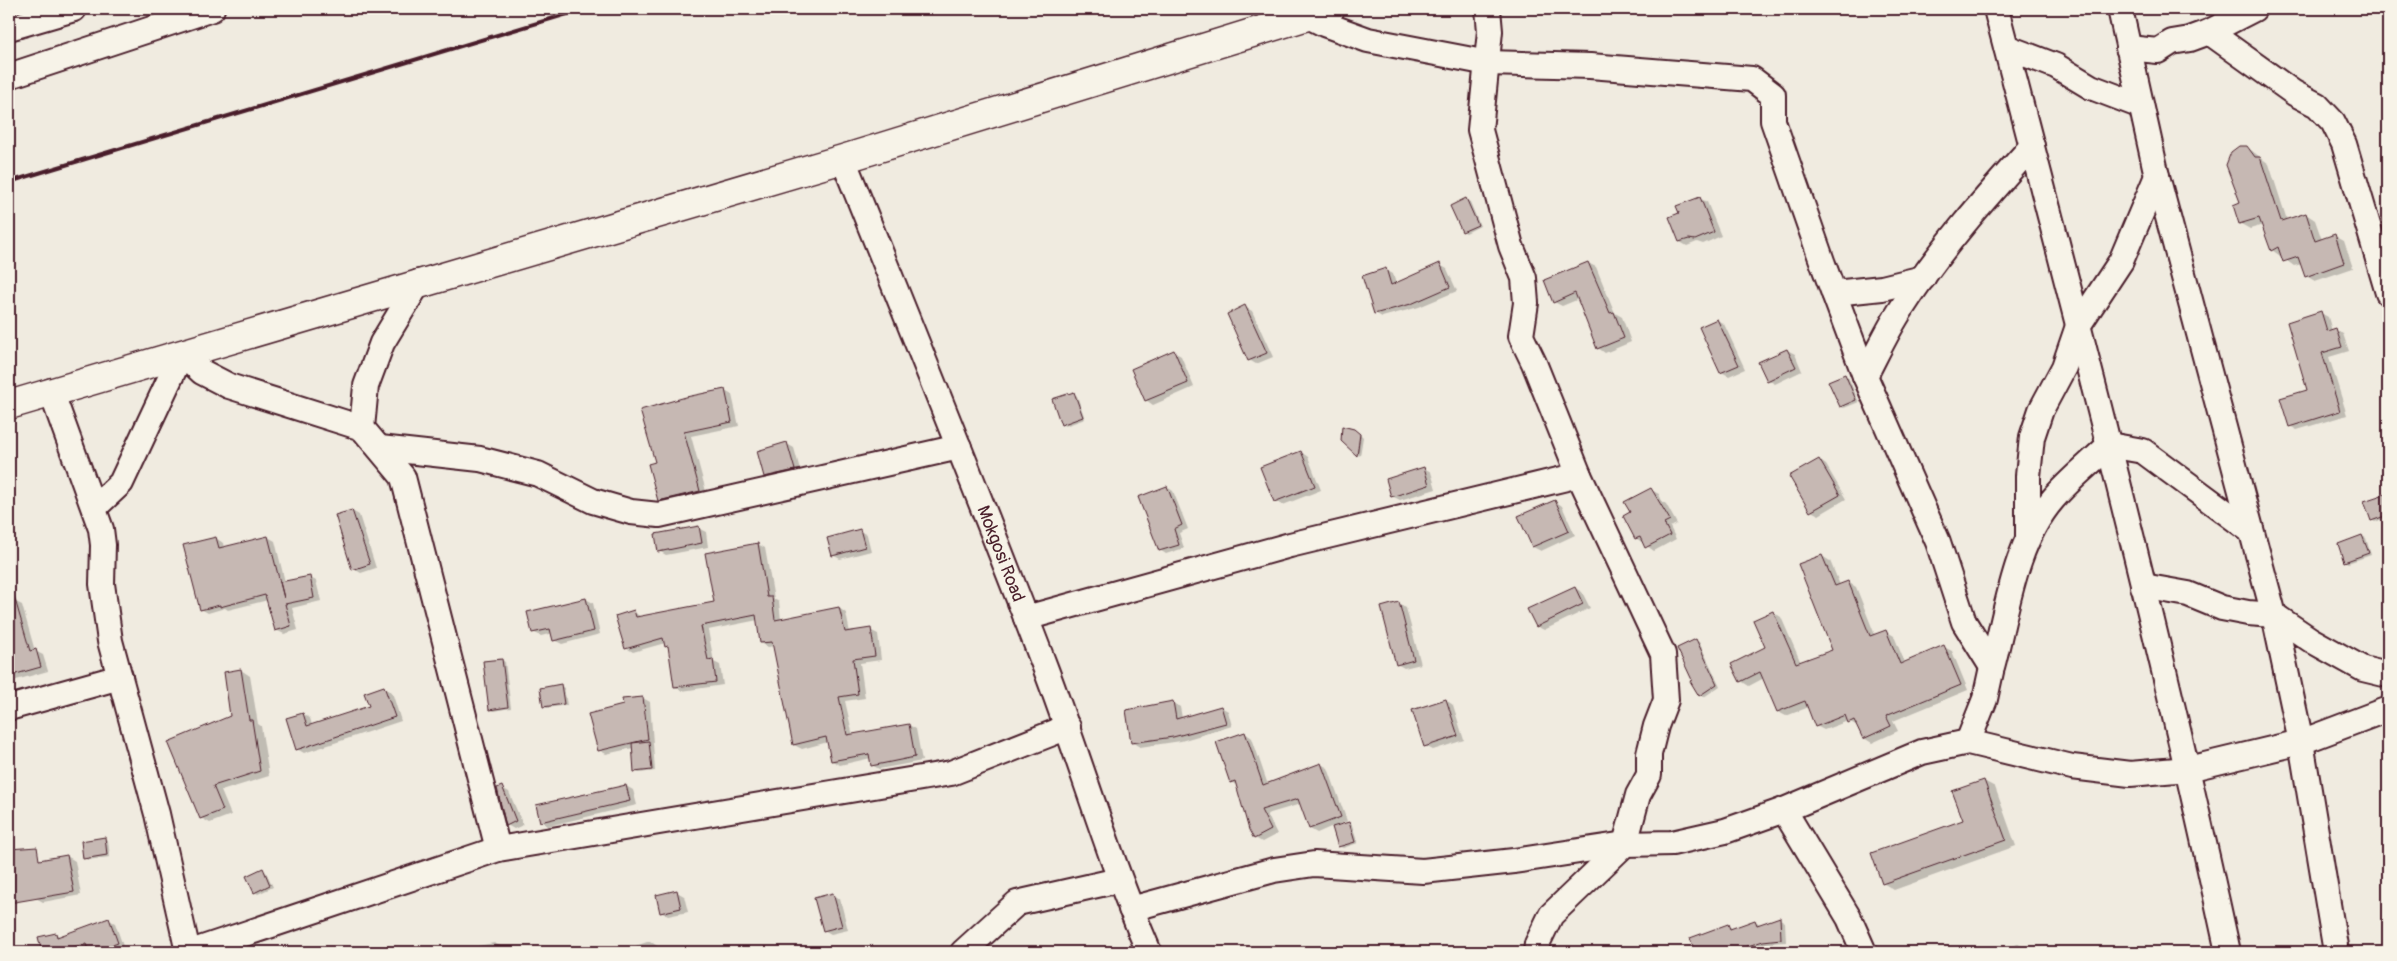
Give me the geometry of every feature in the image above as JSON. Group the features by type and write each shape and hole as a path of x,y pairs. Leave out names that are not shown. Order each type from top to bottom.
{"street":[{"path":"9,28 74,9"},
{"path":"9,76 212,9"},
{"path":"1488,9 1490,31 1488,64 1480,130 1511,246 1524,278 1526,303 1521,336 1534,363 1579,475 1663,654 1666,700 1656,726 1649,754 1649,775 1638,795 1625,844 1551,914 1537,944 1536,952"},
{"path":"1996,9 2144,586 2188,769 2228,952"},
{"path":"2120,9 2157,176 2274,614 2301,742 2336,952"},
{"path":"2128,48 2158,51 2172,42 2190,39 2209,32 2254,9"},
{"path":"9,405 420,282 843,159 1319,12 1324,24 1368,40 1488,64 1599,67 1752,79 1773,95 1774,121 1865,376 1938,542 1964,622 1992,668"},
{"path":"2209,32 2294,93 2317,105 2334,122 2344,144 2388,293"},
{"path":"2006,47 2056,66 2091,87 2141,106"},
{"path":"1865,376 1902,308 1923,278 1989,194 2032,146"},
{"name":"Mokgosi Road","path":"843,159 1026,618 1068,727 1119,880 1149,952"},
{"path":"2028,536 2028,476 2032,437 2041,410 2064,367 2078,326 2121,261 2157,176"},
{"path":"1834,293 1882,288 1923,278"},
{"path":"362,428 366,386 382,343 420,282"},
{"path":"182,353 202,372 229,386 362,428 403,477 498,849"},
{"path":"94,508 121,483 182,353"},
{"path":"51,392 94,508 103,545 102,584 110,641 157,814 190,952 498,849 951,773 1068,727"},
{"path":"2109,445 2142,451 2251,531"},
{"path":"1968,742 1985,699 2017,571 2028,536 2053,499 2109,445"},
{"path":"380,448 480,459 538,474 593,501 631,512 659,515 959,447"},
{"path":"1026,618 1290,545 1579,475"},
{"path":"2144,586 2188,594 2222,608 2248,613 2274,614 2311,640 2363,669 2388,676"},
{"path":"9,708 120,677"},
{"path":"1131,909 1274,870 1306,865 1423,870 1514,861 1625,844 1672,843 1725,830 1784,810 1922,752 1968,742 2072,767 2130,774 2188,769 2301,742 2388,709"},
{"path":"1784,810 1850,918 1864,952"},
{"path":"963,952 1017,903 1119,880"}],"building":[{"path":"2239,146 2247,146 2255,157 2260,157 2281,221 2306,213 2315,241 2335,234 2344,263 2305,277 2298,257 2283,262 2278,247 2271,251 2259,218 2239,224 2233,205 2240,202 2226,165 2231,152"},
{"path":"1700,197 1714,232 1695,240 1689,239 1679,242 1669,217 1679,213 1676,206"},
{"path":"1466,198 1478,225 1462,232 1450,206"},
{"path":"1588,262 1610,313 1614,312 1624,338 1597,349 1575,293 1553,303 1544,280"},
{"path":"1440,263 1450,287 1411,304 1374,314 1362,276 1386,268 1391,285"},
{"path":"1245,305 1267,353 1248,361 1227,314"},
{"path":"2321,311 2327,331 2336,328 2342,347 2322,353 2340,411 2289,427 2280,398 2307,390 2287,322"},
{"path":"1717,319 1739,365 1720,373 1699,327"},
{"path":"1787,349 1796,367 1767,381 1758,362"},
{"path":"1174,350 1188,383 1145,401 1131,369"},
{"path":"1845,374 1856,400 1840,407 1828,381"},
{"path":"725,389 732,422 684,432 700,491 658,501 648,464 655,462 640,410 686,397"},
{"path":"1074,392 1083,417 1061,425 1052,399"},
{"path":"1342,426 1354,429 1360,434 1357,456 1341,441"},
{"path":"787,442 795,470 764,477 757,451"},
{"path":"1301,451 1315,486 1274,502 1260,467"},
{"path":"1819,459 1840,495 1810,512 1789,476"},
{"path":"1424,467 1429,485 1391,497 1386,479"},
{"path":"1167,486 1182,525 1174,529 1179,545 1159,551 1138,497"},
{"path":"1651,488 1670,520 1664,523 1670,535 1645,548 1640,537 1635,539 1623,516 1630,512 1624,502"},
{"path":"2388,493 2388,515 2371,521 2364,501"},
{"path":"1555,500 1569,531 1532,547 1518,516"},
{"path":"352,510 370,564 352,570 335,515"},
{"path":"699,526 702,543 658,552 655,534"},
{"path":"860,529 865,547 832,556 827,538"},
{"path":"2362,535 2369,553 2344,562 2338,544"},
{"path":"268,536 284,598 280,582 310,576 314,598 285,604 291,626 275,631 265,595 220,607 220,605 200,610 183,545 216,537 219,548"},
{"path":"758,543 767,597 772,597 775,620 839,607 845,632 871,628 875,656 853,659 858,694 839,697 847,735 909,724 915,757 871,766 869,754 831,761 826,737 793,745 772,642 760,643 756,615 701,626 708,660 713,659 716,682 674,687 668,646 665,647 663,638 625,649 615,616 634,610 636,617 714,602 705,553"},
{"path":"1822,555 1835,586 1848,581 1870,636 1886,630 1900,664 1944,645 1961,685 1886,716 1891,726 1863,739 1854,720 1848,723 1845,715 1815,727 1805,701 1777,712 1760,672 1740,682 1731,664 1765,647 1753,620 1773,611 1796,663 1832,650 1798,564"},
{"path":"1575,587 1583,604 1536,627 1527,609"},
{"path":"14,596 30,651 36,649 41,667 9,676 9,597"},
{"path":"586,598 594,631 553,641 550,629 532,633 527,612"},
{"path":"1399,602 1414,660 1396,665 1381,607"},
{"path":"1696,639 1717,684 1699,696 1690,681 1692,680 1677,648"},
{"path":"502,659 508,707 489,710 483,661"},
{"path":"241,669 260,771 213,786 223,810 200,819 168,742 230,716 224,672"},
{"path":"561,684 564,704 543,707 540,688"},
{"path":"384,686 395,717 296,750 286,718 303,713 307,726 369,706 364,693"},
{"path":"643,697 648,739 598,751 588,714 623,705 622,699"},
{"path":"1446,699 1458,736 1424,747 1412,710"},
{"path":"1173,701 1176,719 1221,706 1226,723 1173,737 1131,743 1126,710"},
{"path":"1245,732 1263,785 1321,763 1341,817 1309,829 1298,799 1261,810 1271,830 1254,839 1249,830 1235,781 1230,783 1216,742"},
{"path":"649,741 652,770 634,772 632,743"},
{"path":"1984,780 2006,840 1882,884 1871,853 1963,820 1952,791"},
{"path":"626,785 630,801 540,822 536,805"},
{"path":"502,786 516,821 506,826 497,788"},
{"path":"1349,822 1355,842 1338,847 1332,827"},
{"path":"105,837 107,855 83,859 81,841"},
{"path":"37,847 39,860 67,855 74,892 9,903 9,849"},
{"path":"263,868 270,885 254,893 246,876"},
{"path":"677,890 681,908 660,913 656,895"},
{"path":"833,893 842,926 823,931 814,898"},
{"path":"1780,917 1781,939 1763,941 1730,952 1695,952 1690,938 1728,924 1730,929 1755,920 1757,925"},
{"path":"109,918 118,943 93,952 89,952 86,944 60,950 61,952 42,952 38,937 56,933 57,937"}],"railway":[{"path":"9,182 584,9"}]}
